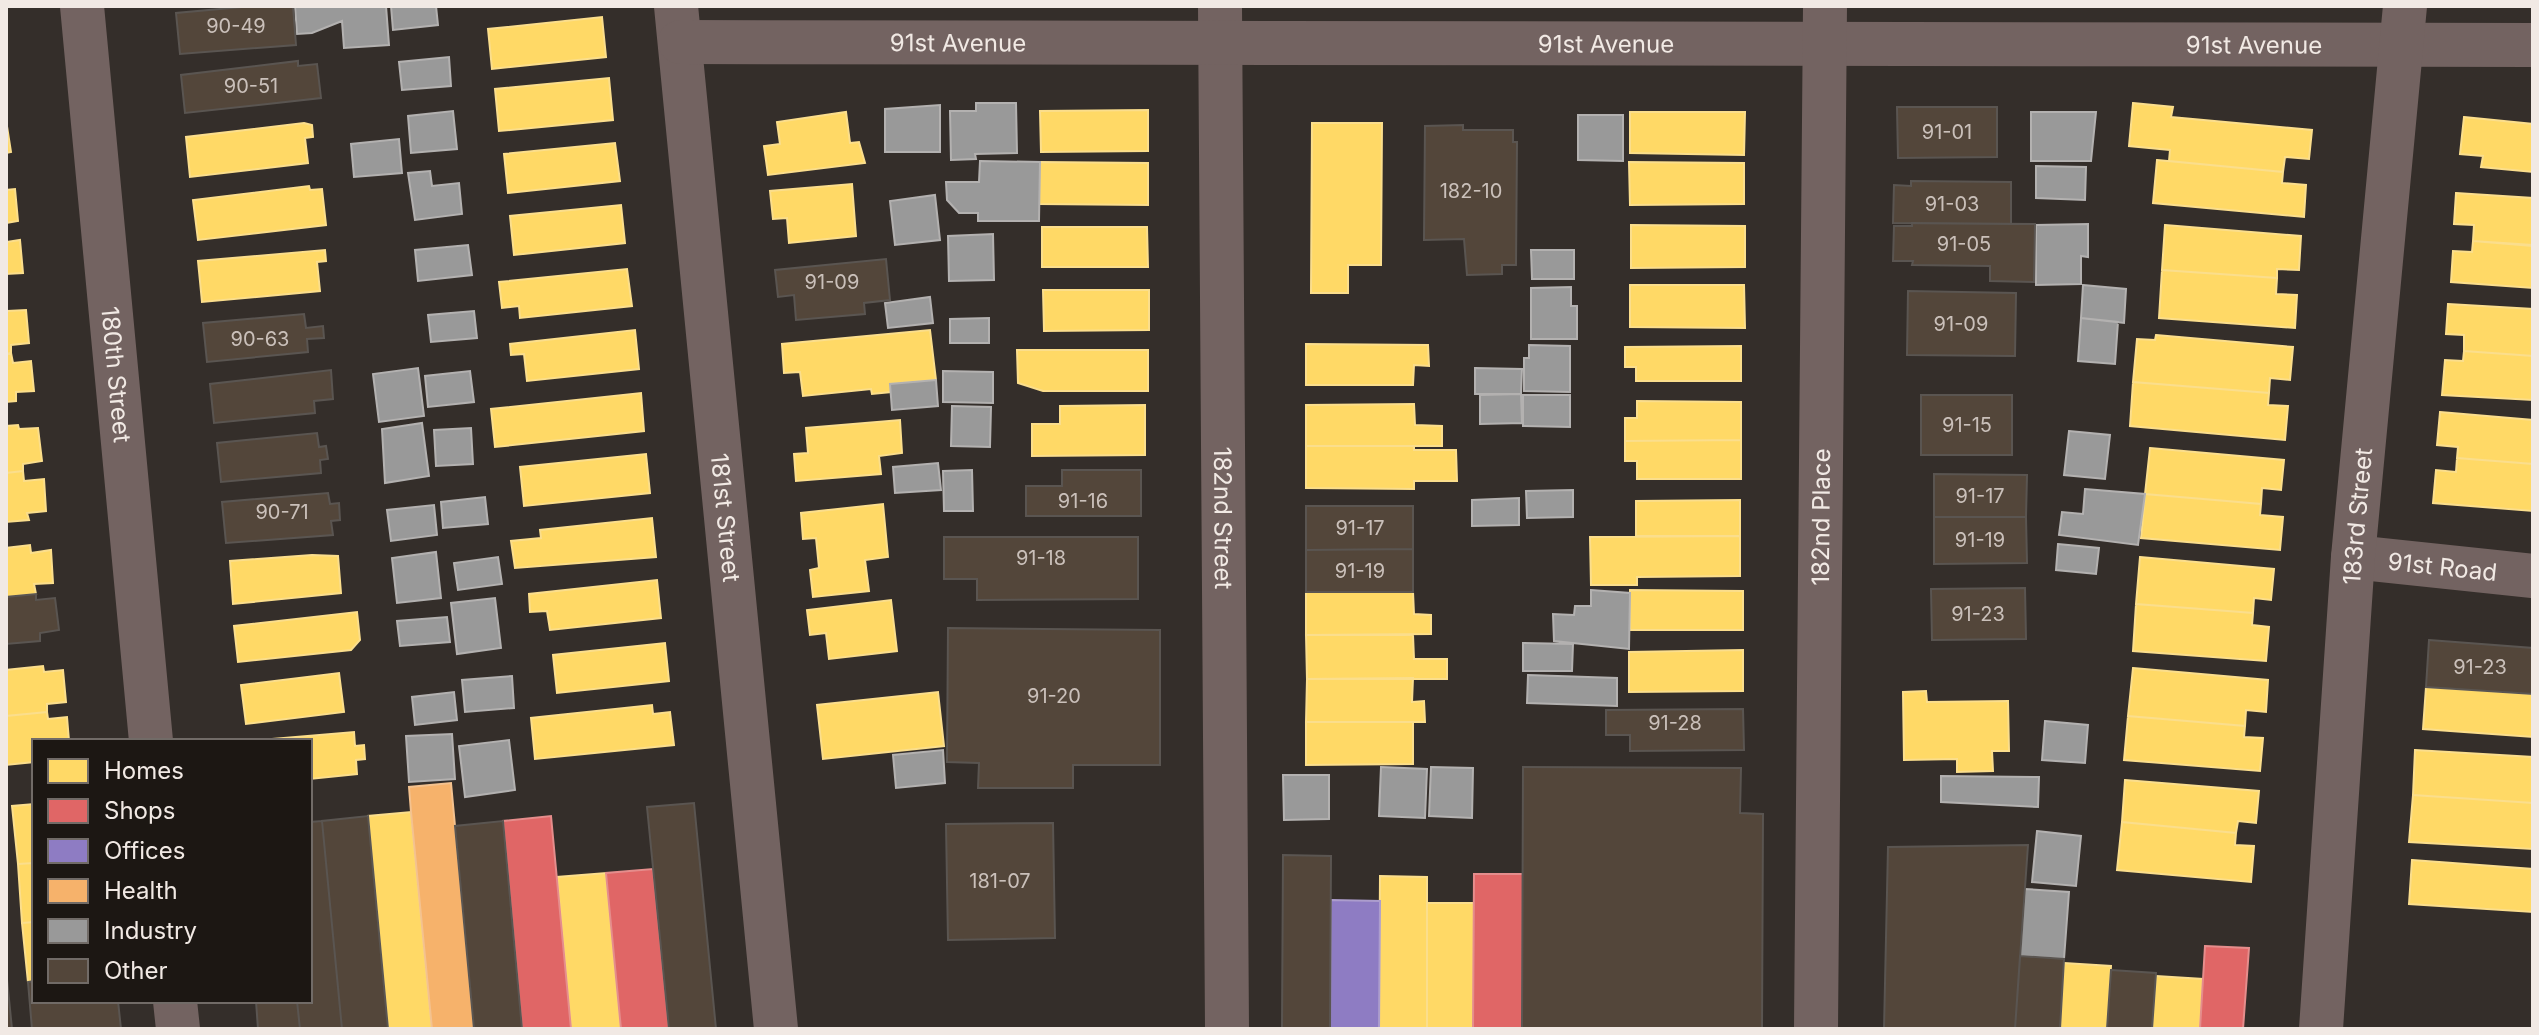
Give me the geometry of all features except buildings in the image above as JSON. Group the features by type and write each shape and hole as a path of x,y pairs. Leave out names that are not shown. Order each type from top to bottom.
{"street":[{"name":"180th Street","path":"82,6 151,739"},
{"name":"91st Avenue","path":"678,24 2405,24 2533,45"},
{"name":"181st Street","path":"678,24 776,1029"},
{"name":"182nd Street","path":"1220,24 1227,1029"},
{"name":"183rd Street","path":"2321,1029 2353,557 2405,24"},
{"name":"182nd Place","path":"1816,1029 1825,26"},
{"name":"91st Road","path":"2353,557 2533,576"},
{"path":"175,1003 178,1029"}]}
